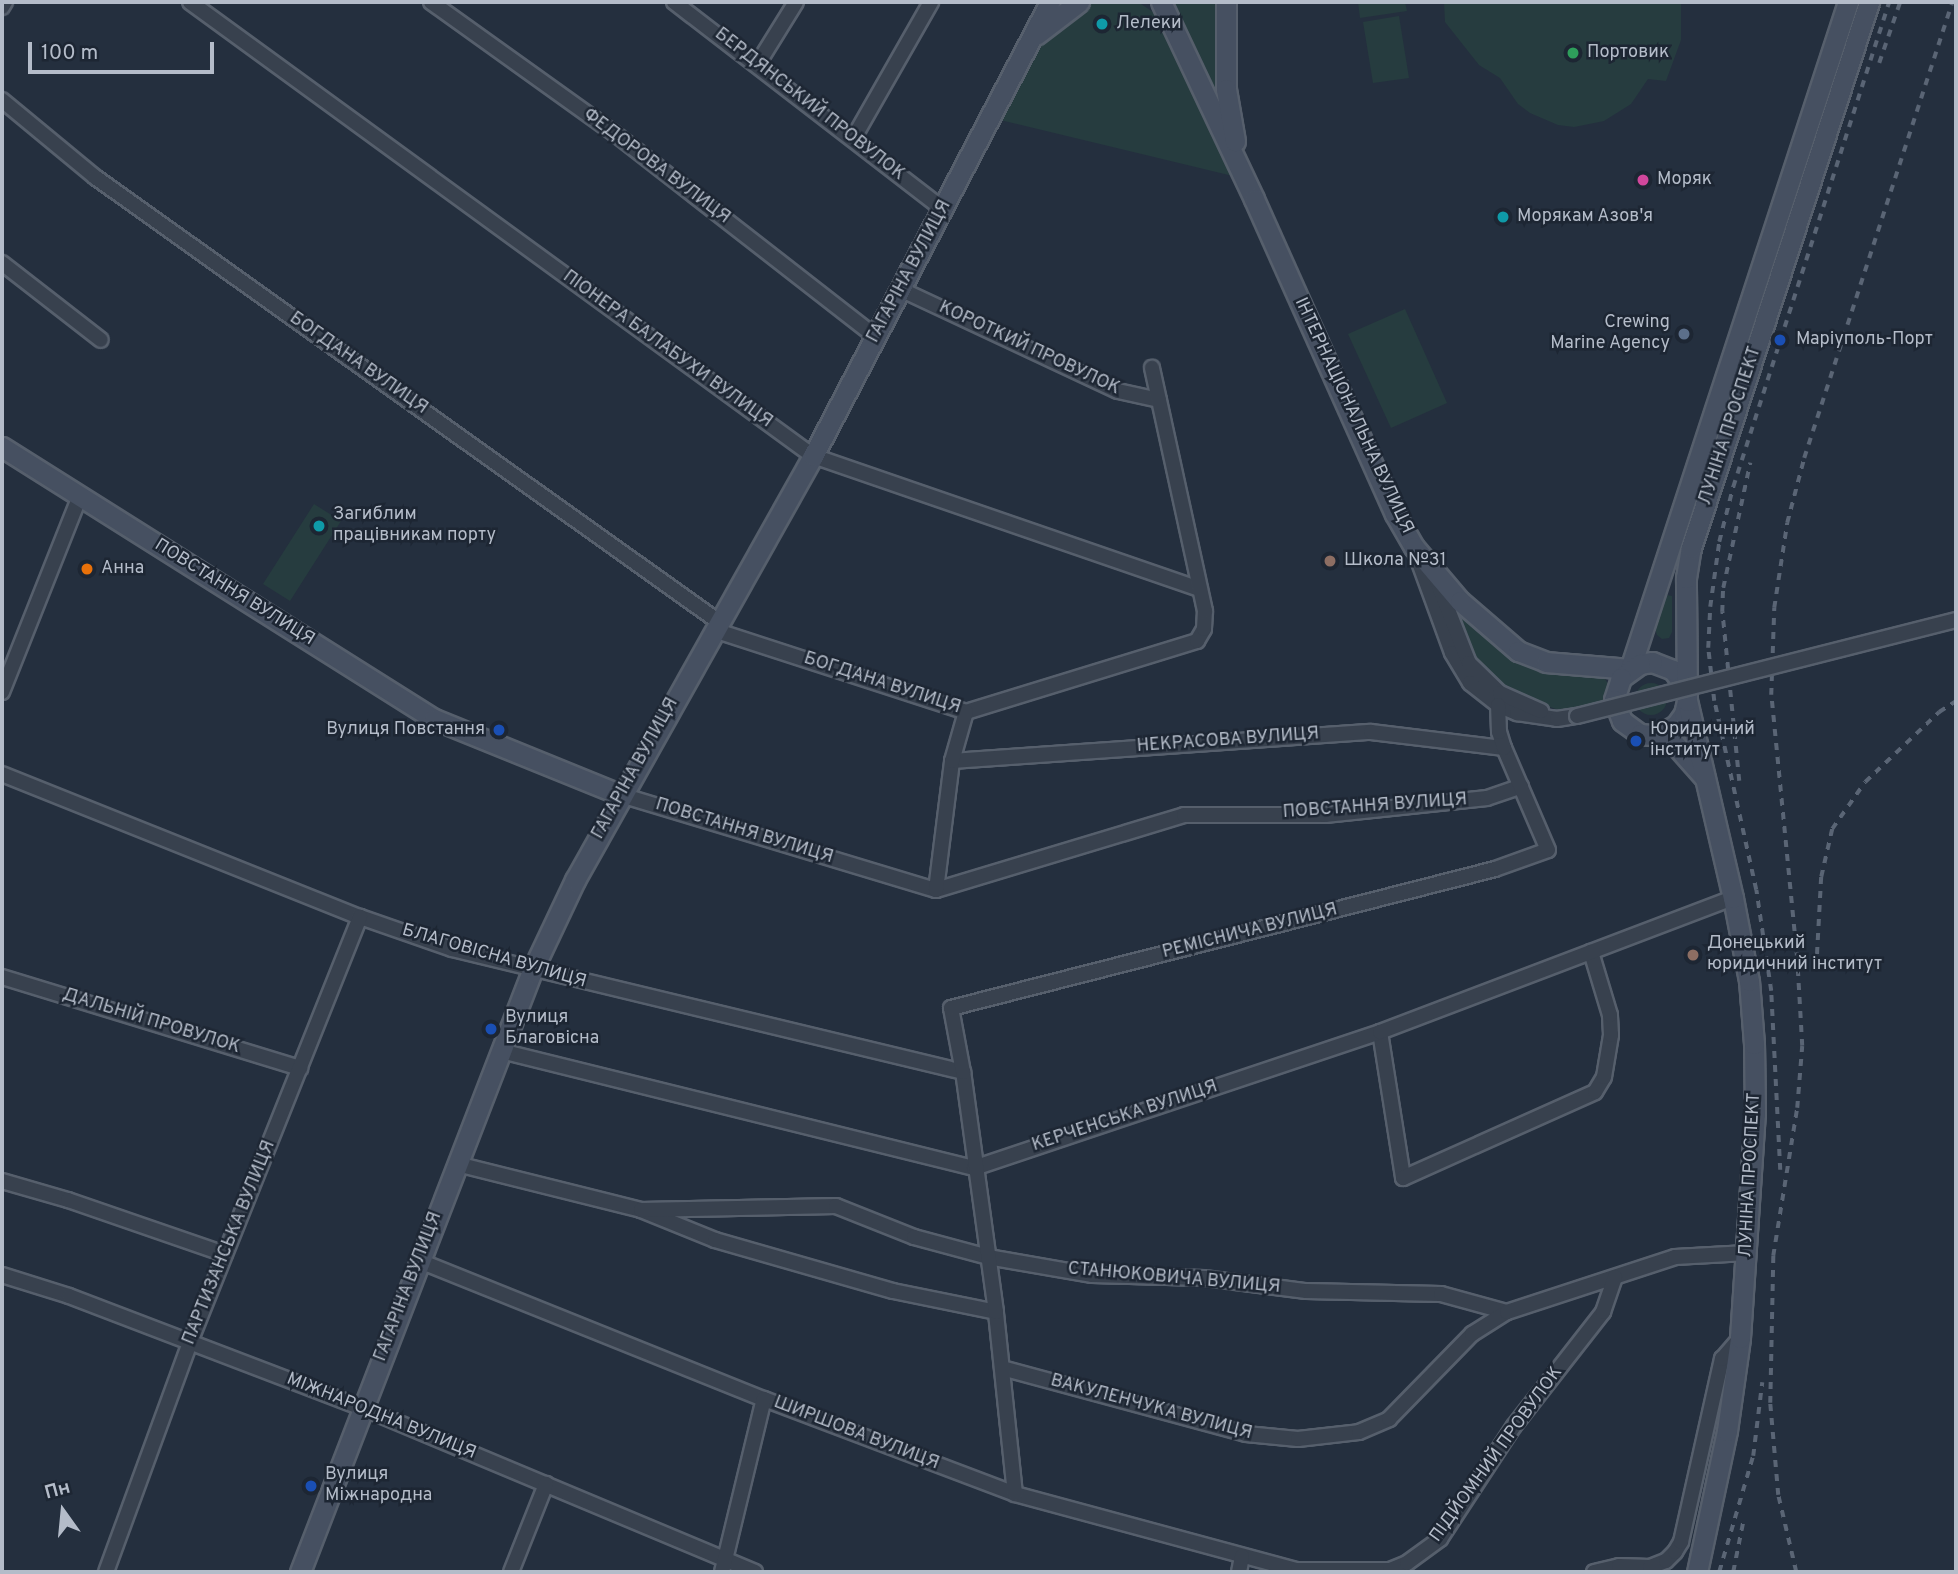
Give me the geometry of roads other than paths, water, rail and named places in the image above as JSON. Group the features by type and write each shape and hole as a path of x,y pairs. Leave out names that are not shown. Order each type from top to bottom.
{"street":[{"path":"2,7 5,2"},
{"name":"ПІОНЕРА БАЛАБУХИ ВУЛИЦЯ","path":"190,2 207,7 813,456 1200,589"},
{"name":"ФЕДОРОВА ВУЛИЦЯ","path":"431,2 614,133 876,337"},
{"name":"БЕРДЯНСЬКИЙ ПРОВУЛОК","path":"674,2 943,209"},
{"path":"757,65 796,2"},
{"path":"853,139 931,2"},
{"name":"ГАГАРІНА ВУЛИЦЯ","path":"300,1572 532,971 575,880 813,456 1050,2"},
{"path":"1030,40 1079,2"},
{"path":"1150,2 1163,8 1254,199"},
{"path":"1226,2 1226,89 1231,127 1254,199"},
{"name":"ЛУНІНА ПРОСПЕКТ","path":"1630,669 1848,2"},
{"name":"ЛУНІНА ПРОСПЕКТ","path":"1697,1572 1727,1431 1740,1338 1755,1114 1754,1044 1749,981 1733,898 1686,695 1686,578 1691,548 1869,2"},
{"name":"БОГДАНА ВУЛИЦЯ","path":"2,100 96,177 717,626 966,712 1198,641 1204,629 1200,589"},
{"name":"ІНТЕРНАЦІОНАЛЬНА ВУЛИЦЯ","path":"1254,199 1395,514 1414,547 1435,575 1478,619 1518,651 1546,662 1630,669"},
{"path":"2,263 101,340"},
{"name":"КОРОТКИЙ ПРОВУЛОК","path":"902,290 1118,391 1159,400"},
{"path":"1152,368 1200,589"},
{"name":"ПОВСТАННЯ ВУЛИЦЯ","path":"2,447 434,719 621,795 936,890 1172,817 1325,815 1488,798 1521,786"},
{"path":"2,692 80,496"},
{"path":"1414,547 1460,669 1477,689 1498,705 1536,718 1577,716 1956,620"},
{"path":"1435,575 1462,650 1480,676 1500,693 1520,704 1539,711 1577,716"},
{"path":"1601,667 1616,689 1616,711 1630,729 1651,735 1676,725 1686,695 1681,678 1663,664 1640,664 1630,669 1616,689"},
{"path":"1498,705 1498,725 1504,748 1521,786"},
{"path":"936,890 952,761 966,712"},
{"name":"НЕКРАСОВА ВУЛИЦЯ","path":"952,761 1371,732 1504,748"},
{"name":"ЛУНІНА ПРОСПЕКТ","path":"1664,732 1706,779"},
{"name":"БЛАГОВІСНА ВУЛИЦЯ","path":"2,774 360,917 452,949 532,971 963,1072"},
{"name":"РЕМІСНИЧА ВУЛИЦЯ","path":"963,1072 951,1009 1495,869 1548,850 1521,786"},
{"name":"КЕРЧЕНСЬКА ВУЛИЦЯ","path":"974,1168 1380,1032 1733,898"},
{"name":"ПАРТИЗАНСЬКА ВУЛИЦЯ","path":"106,1572 190,1342 360,917"},
{"path":"1380,1032 1403,1178 1595,1092 1604,1077 1611,1035 1610,1015 1591,952"},
{"name":"ДАЛЬНІЙ ПРОВУЛОК","path":"2,977 300,1068"},
{"path":"501,1051 974,1168"},
{"path":"963,1072 974,1168 996,1312 1015,1494"},
{"name":"СТАНЮКОВИЧА ВУЛИЦЯ","path":"457,1164 641,1210 715,1240 892,1292 996,1312"},
{"path":"2,1181 68,1200 225,1254"},
{"name":"СТАНЮКОВИЧА ВУЛИЦЯ","path":"641,1210 836,1206 914,1237 988,1257 1092,1275 1204,1278 1306,1291 1441,1294 1507,1312"},
{"path":"1507,1312 1675,1257 1747,1253"},
{"name":"ШИРШОВА ВУЛИЦЯ","path":"420,1261 764,1399 1015,1494 1299,1571"},
{"name":"МІЖНАРОДНА ВУЛИЦЯ","path":"2,1275 69,1296 363,1408 546,1484 724,1566 755,1572"},
{"name":"ПІДЙОМНИЙ ПРОВУЛОК","path":"1299,1571 1390,1570 1407,1563 1440,1539 1514,1426 1603,1312 1615,1277"},
{"name":"ВАКУЛЕНЧУКА ВУЛИЦЯ","path":"1002,1368 1245,1434 1298,1438 1346,1433 1375,1427 1389,1419 1472,1334 1507,1312"},
{"path":"1594,1572 1609,1567 1628,1569 1658,1565 1675,1552 1681,1542 1722,1359 1740,1338"},
{"path":"724,1566 764,1399"},
{"path":"511,1572 546,1484"},
{"path":"1239,1572 1242,1556"}],"railway":[{"path":"1780,1170 1771,991 1756,890 1714,701 1708,648 1710,607 1719,542 1733,487 1889,2"},
{"path":"1879,63 1900,2"},
{"path":"1796,1572 1778,1495 1770,1403 1773,1256 1797,1108 1802,1046 1797,959 1771,695 1774,608 1787,523 1804,458 1952,2"},
{"path":"1739,781 1722,612 1723,588 1750,463"},
{"path":"1816,968 1821,877 1832,829 1865,782 1939,712 1956,701"},
{"path":"1719,1572 1753,1456 1762,1383"},
{"path":"1733,1572 1743,1522"}],"place":[{"name":"Лелеки","path":"1102,24"},
{"name":"Портовик","path":"1573,53"},
{"name":"Моряк","path":"1643,180"},
{"name":"Морякам Азов'я","path":"1503,217"},
{"name":"Crewing Marine Agency","path":"1684,334"},
{"name":"Маріуполь-Порт","path":"1780,340"},
{"name":"Загиблим працівникам порту","path":"319,526"},
{"name":"Школа №31","path":"1330,561"},
{"name":"Анна","path":"87,569"},
{"name":"Вулиця Повстання","path":"499,730"},
{"name":"Юридичний інститут","path":"1636,741"},
{"name":"Донецький юридичний інститут","path":"1693,955"},
{"name":"Вулиця Благовісна","path":"491,1029"},
{"name":"Вулиця Міжнародна","path":"311,1486"}]}
